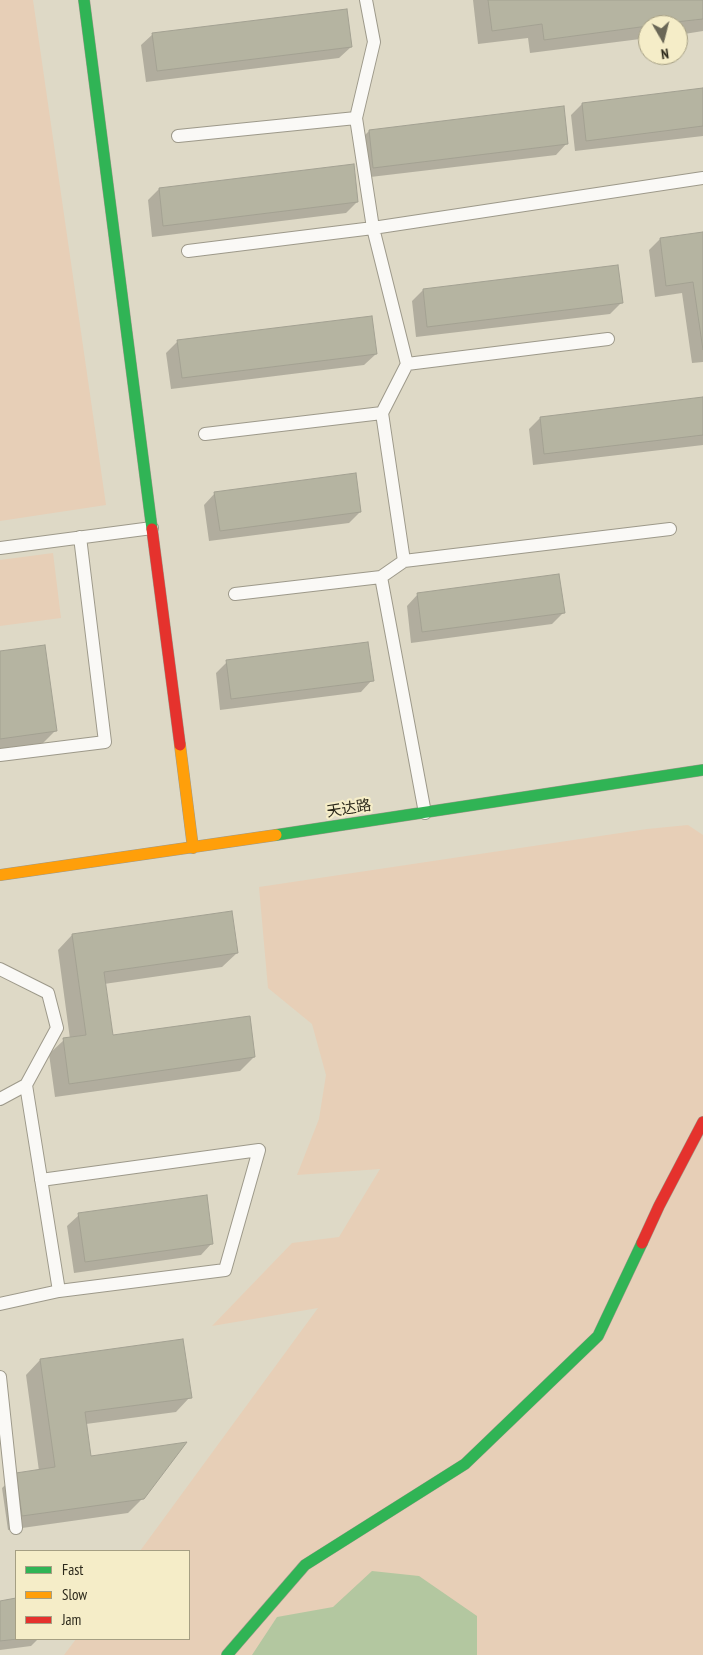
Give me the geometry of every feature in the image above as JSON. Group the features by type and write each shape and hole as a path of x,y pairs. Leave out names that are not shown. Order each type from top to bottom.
{"street":[{"path":"84,0 193,848"},
{"name":"天达路","path":"0,875 193,848 703,770"},
{"path":"227,1655 305,1565 466,1464 598,1336 659,1206 703,1122"}],"lane":[{"path":"366,0 374,42 356,118 373,228 407,364 382,413 404,561"},
{"path":"178,136 356,118"},
{"path":"188,251 373,228 703,178"},
{"path":"407,364 608,339"},
{"path":"205,434 382,413"},
{"path":"0,548 152,528"},
{"path":"235,594 381,577 404,561 670,529"},
{"path":"0,755 105,742 80,537"},
{"path":"381,577 425,812"},
{"path":"0,969 48,993 57,1028 26,1085 0,1099"},
{"path":"26,1085 58,1290"},
{"path":"0,1304 58,1290 225,1270 259,1150 41,1180"},
{"path":"0,1376 16,1528"}],"shaded area":[{"path":"0,0 33,0 106,505 0,521"},
{"path":"53,553 61,618 0,626 0,560"},
{"path":"688,825 703,835 703,1655 64,1655 75,1640 190,1640 190,1550 141,1550 318,1308 212,1326 292,1243 339,1237 380,1169 297,1175 319,1119 326,1075 312,1024 268,988 259,887 647,829"},
{"path":"372,1571 419,1576 477,1616 477,1655 252,1655 277,1617 333,1607"}],"building":[{"path":"488,0 703,0 703,19 688,21 688,15 638,15 638,27 544,40 542,24 492,31"},
{"path":"347,9 352,47 157,71 152,33"},
{"path":"703,88 703,126 586,141 582,103"},
{"path":"564,106 568,144 373,168 369,130"},
{"path":"354,164 358,202 163,226 159,188"},
{"path":"703,232 703,350 693,282 666,286 660,238"},
{"path":"618,265 623,303 427,327 423,289"},
{"path":"372,316 377,354 182,378 177,340"},
{"path":"703,397 703,435 544,454 540,417"},
{"path":"356,473 361,512 220,531 214,492"},
{"path":"559,574 565,613 422,632 417,593"},
{"path":"368,642 374,681 231,699 226,660"},
{"path":"45,645 57,731 0,739 0,651"},
{"path":"232,911 238,953 104,972 113,1035 250,1016 255,1057 69,1084 63,1038 86,1035 72,934"},
{"path":"207,1195 213,1244 85,1262 78,1213"},
{"path":"183,1339 192,1398 85,1412 91,1456 187,1442 144,1499 22,1516 16,1473 55,1467 40,1359"},
{"path":"15,1598 15,1639 0,1641 0,1601"}],"traffic: fast":[{"path":"84,0 152,529"},
{"path":"276,835 703,770"},
{"path":"227,1655 305,1565 465,1464 598,1336 642,1243"}],"traffic: slow":[{"path":"180,745 193,848"},
{"path":"0,875 276,835"}],"traffic: jam":[{"path":"152,529 180,745"},
{"path":"642,1243 703,1122"}]}
